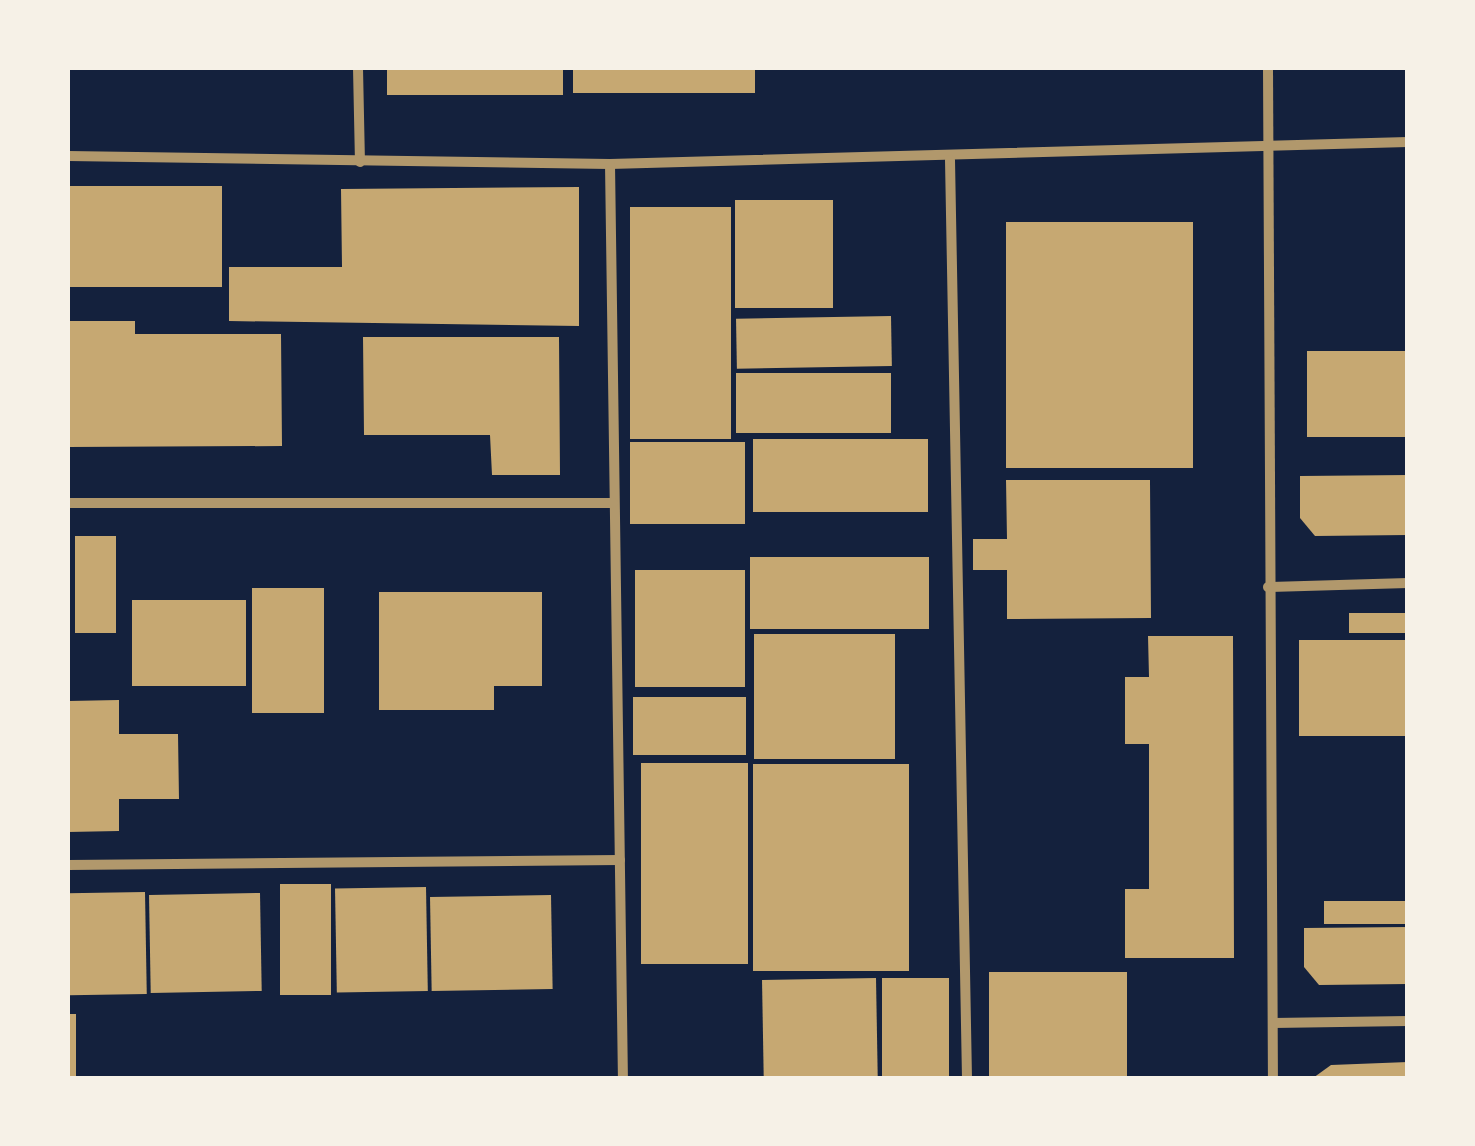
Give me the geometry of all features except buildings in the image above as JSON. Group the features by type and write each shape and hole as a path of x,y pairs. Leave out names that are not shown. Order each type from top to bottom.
{"street":[{"path":"358,68 360,162"},
{"path":"1268,68 1273,1078"},
{"path":"68,156 610,164 950,160 1408,142"},
{"path":"950,160 967,1078"},
{"path":"610,164 623,1078"},
{"path":"68,503 613,503"},
{"path":"1268,587 1408,583"},
{"path":"68,865 620,860"},
{"path":"1273,1024 1408,1022"}]}
